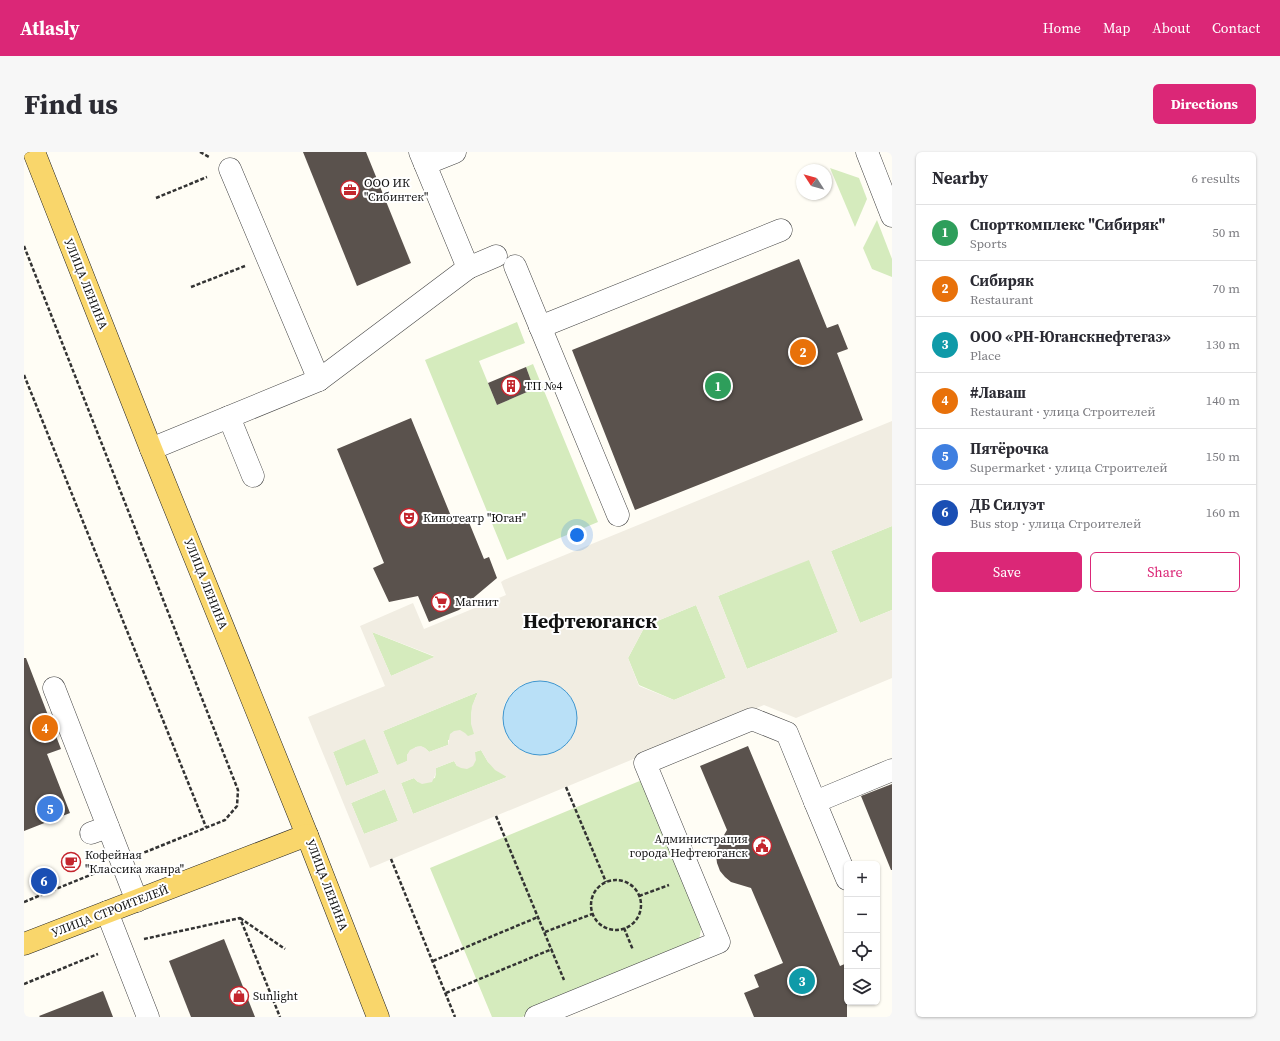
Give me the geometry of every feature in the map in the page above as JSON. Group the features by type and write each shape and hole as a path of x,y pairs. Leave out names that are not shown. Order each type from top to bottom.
{"main road":[{"name":"УЛИЦА ЛЕНИНА","path":"34,152 307,835 378,1017"},
{"name":"УЛИЦА СТРОИТЕЛЕЙ","path":"24,944 307,835"}],"street":[{"path":"455,152 423,158 468,268"},
{"path":"866,152 892,216"},
{"path":"230,168 318,380"},
{"path":"540,327 781,230"},
{"path":"152,449 318,380 468,268 496,256"},
{"path":"516,266 618,515"},
{"path":"229,417 253,476"},
{"path":"54,688 100,830 122,862 137,901"},
{"path":"536,1017 719,942 645,763 752,719 787,733 844,871"},
{"path":"816,802 892,770"},
{"path":"107,912 121,944 148,1017"}],"path":[{"path":"200,152 230,168"},
{"path":"156,198 230,168"},
{"path":"24,246 238,790 237,806 225,820 24,902"},
{"path":"191,287 267,257"},
{"path":"24,375 206,827"},
{"path":"566,787 606,882"},
{"path":"496,816 566,983"},
{"path":"391,860 455,1017"},
{"path":"622,880 635,889 639,896 641,906 638,916 633,924 617,930 605,928 592,914 590,906 591,898 599,886 606,882 622,880"},
{"path":"639,896 674,882"},
{"path":"545,932 592,914"},
{"path":"433,961 538,917"},
{"path":"240,918 280,1017"},
{"path":"24,984 121,944 240,918 286,949"},
{"path":"446,993 552,950"}],"green space":[{"path":"832,169 859,178 867,199 855,227 832,173"},
{"path":"877,220 892,259 892,277 872,269 863,248"},
{"path":"517,322 525,343 479,361 497,405 534,389 526,367 533,364 598,522 507,560 425,360"},
{"path":"892,526 892,610 860,623 831,551"},
{"path":"809,559 838,632 747,669 718,596"},
{"path":"696,605 726,678 674,700 639,685 628,658 645,626"},
{"path":"372,632 435,657 391,676"},
{"path":"478,692 471,717 475,734 468,737 448,740 448,745 429,752 423,747 416,747 407,755 407,761 397,766 383,731"},
{"path":"365,738 379,773 346,786 333,752"},
{"path":"481,750 488,762 507,777 413,814 401,783 414,778 418,782 435,778 436,768 454,761 457,766 475,752"},
{"path":"642,780 701,927 699,939 685,951 522,1017 492,1017 430,868"},
{"path":"385,789 398,821 364,834 351,803"}],"shaded area":[{"path":"892,421 892,526 831,551 860,623 892,610 892,678 796,718 764,705 370,868 308,717 385,686 360,626 413,603 424,629 506,595 501,582","holes":["809,560 838,632 747,669 718,596","696,605 726,678 674,700 639,686 628,658 645,626","372,632 434,656 391,676","521,685 577,717 575,730 569,741 559,750 504,705 511,694","478,692 472,706 471,715 471,724 474,734 468,736 460,730 454,731 450,734 448,745 429,752 421,746 416,747 410,750 407,755 407,761 397,765 383,731","365,739 379,773 346,786 333,752","481,750 495,770 507,777 413,814 401,783 414,778 422,784 432,782 436,773 436,768 454,761 457,766 467,769 473,766 476,760 475,752","385,789 398,821 364,834 351,803"]}],"water":[{"path":"540,681 561,687 571,697 577,718 571,739 561,749 540,755 519,749 509,739 503,718 509,697 519,687"}],"building":[{"name":"ООО ИК \"Сибинтек\"","path":"303,152 366,152 411,263 357,286"},
{"path":"799,259 827,328 838,324 848,349 837,353 863,420 635,510 572,350"},
{"name":"ТП №4","path":"526,367 534,389 497,405 488,383"},
{"name":"Кинотеатр \"Юган\"","path":"411,418 453,521 466,515 484,559 489,557 497,578 459,610 429,622 418,596 389,602 373,568 384,563 337,449"},
{"path":"24,658 26,658 61,749 47,754 70,813 24,831"},
{"name":"Администрация города Нефтеюганск","path":"748,746 840,966 844,964 844,1005 847,1005 847,1017 754,1017 744,993 759,987 754,975 783,963 751,888 731,882 720,871 716,855 717,847 727,830 700,766"},
{"path":"892,784 892,870 891,870 861,796"},
{"path":"224,939 255,1017 191,1017 169,961"},
{"path":"103,991 113,1017 39,1016"}],"place":[{"name":"ООО ИК \"Сибинтек\"","path":"350,190"},
{"name":"Сибиряк","path":"803,352"},
{"name":"ТП №4","path":"511,386"},
{"name":"Спорткомплекс \"Сибиряк\"","path":"718,386"},
{"name":"Кинотеатр \"Юган\"","path":"409,518"},
{"name":"Магнит","path":"441,602"},
{"name":"#Лаваш","path":"45,728"},
{"name":"Пятёрочка","path":"50,809"},
{"name":"Администрация города Нефтеюганск","path":"762,846"},
{"name":"Кофейная \"Классика жанра\"","path":"71,862"},
{"name":"ДБ Силуэт","path":"44,881"},
{"name":"ООО «РН-Юганскнефтегаз»","path":"802,981"},
{"name":"Sunlight","path":"239,996"}],"district":[{"name":"Нефтеюганск","path":"590,621"}]}
